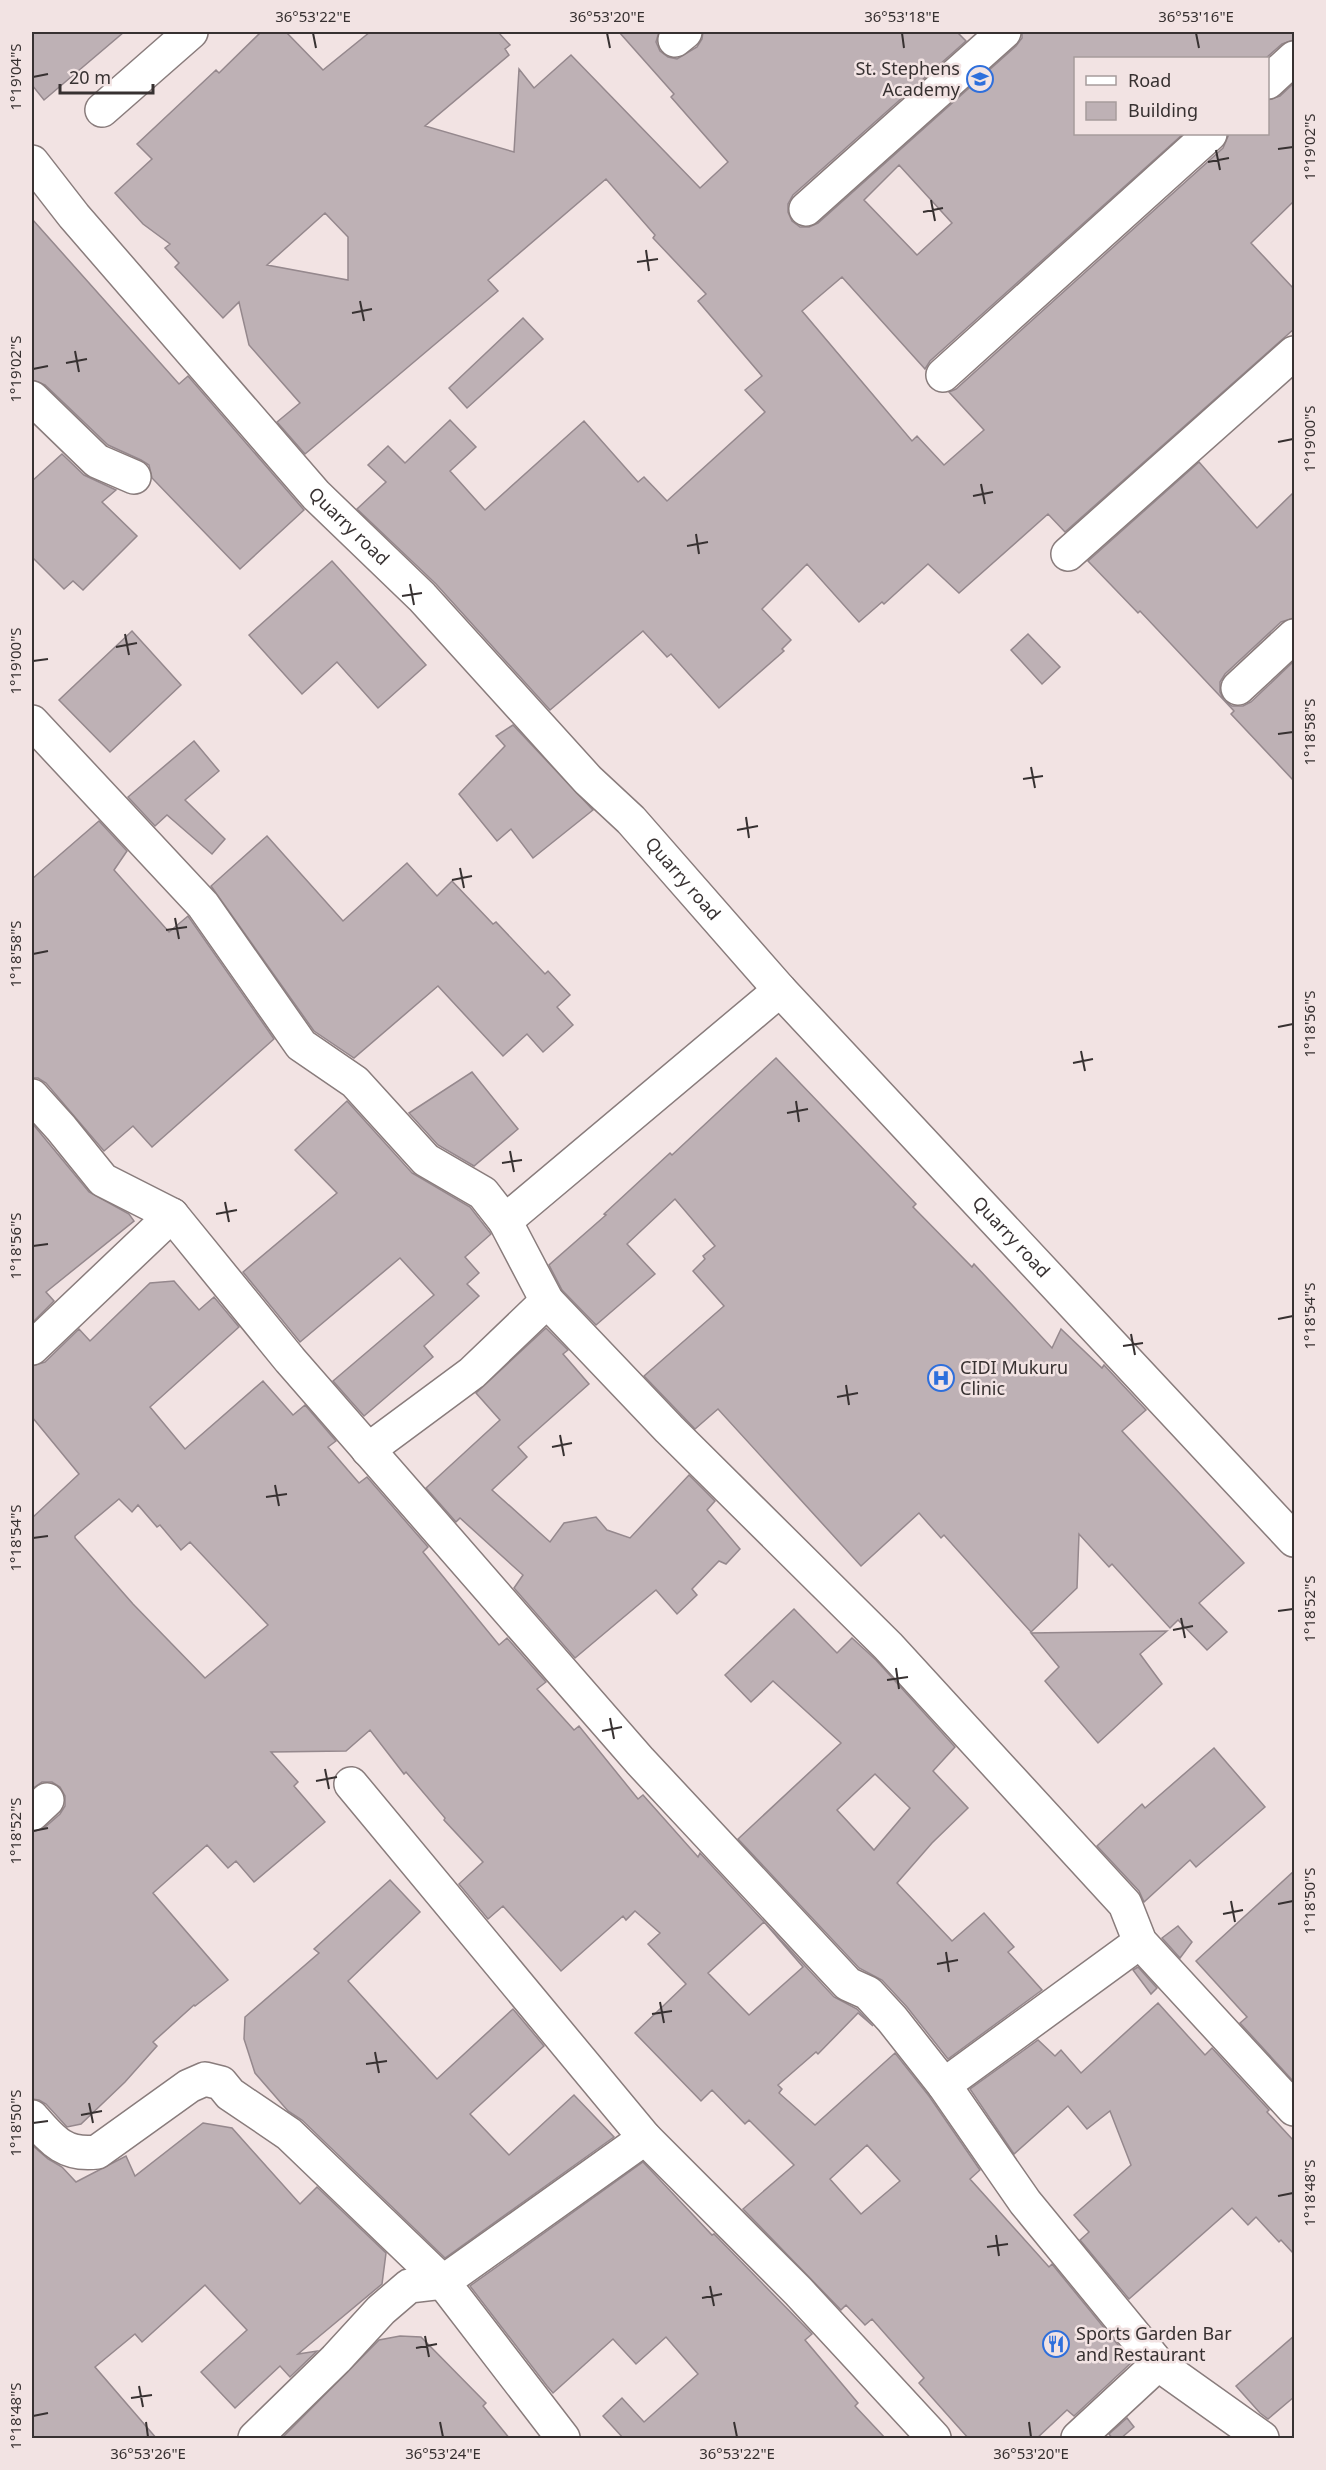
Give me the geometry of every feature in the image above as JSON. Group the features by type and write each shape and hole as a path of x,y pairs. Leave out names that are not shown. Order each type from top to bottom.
{"street":[{"path":"102,110 191,32"},
{"path":"806,208 1004,32"},
{"path":"1269,81 1294,58"},
{"path":"943,375 1209,135"},
{"name":"Quarry road","path":"32,162 75,216 316,495 422,597 588,780 631,820 780,990 1294,1540"},
{"path":"1068,554 1294,353"},
{"path":"32,398 97,461 134,477"},
{"path":"1238,688 1294,636"},
{"path":"32,722 203,905 301,1045 355,1082 426,1160 483,1193 505,1221 547,1300 669,1429 888,1646 1125,1904 1140,1942 1294,2109"},
{"path":"505,1221 780,990"},
{"path":"32,1096 103,1180 172,1215 290,1360 640,1761 848,1984 868,1993 892,2019 944,2085 1025,2202 1158,2364 1262,2439"},
{"path":"32,1348 172,1215"},
{"path":"368,1450 472,1373 547,1300"},
{"path":"351,1784 645,2138 798,2292 934,2439"},
{"path":"944,2085 1140,1942"},
{"path":"32,2117 60,2147 81,2154 97,2152 189,2086 205,2079 221,2083 230,2094 289,2134 443,2282 563,2439"},
{"path":"255,2439 336,2359 381,2310 409,2286 443,2282 645,2138"},
{"path":"1078,2439 1158,2364"}],"building":[{"path":"32,32 124,32 44,100 32,85"},
{"path":"261,32 286,32 323,70 370,32 498,32 510,45 505,49 509,55 425,126 514,152 519,69 534,88 571,55 700,188 728,162 671,97 674,94 619,32 659,32 656,42 660,51 668,57 677,59 697,47 703,32 957,32 966,41 793,195 788,204 788,212 792,221 800,227 809,227 818,223 1016,46 1022,38 1022,32 1294,32 1294,40 1282,44 1267,57 1074,57 1074,135 1182,135 930,361 925,369 842,277 802,311 912,441 917,436 944,465 984,430 949,392 956,389 1223,148 1229,135 1269,135 1269,100 1280,96 1294,83 1294,201 1251,243 1294,289 1294,329 1065,532 1048,514 959,593 928,564 884,604 882,602 859,622 807,564 762,609 791,640 782,649 784,651 719,708 671,654 667,657 643,631 550,710 436,584 357,509 386,482 368,465 388,446 405,463 450,420 476,447 450,471 485,510 584,421 638,482 644,477 667,501 765,412 745,390 762,376 698,301 706,294 653,238 655,235 606,179 488,280 498,291 305,454 277,422 300,403 249,345 239,302 223,318 175,267 179,263 165,248 170,244 143,224 115,193 152,159 137,144 216,70 219,73","holes":["899,165 952,223 917,255 864,200","325,213 348,237 348,280 267,265"]},
{"path":"32,219 179,384 188,376 304,510 240,569 152,478 149,465 108,445 45,385 32,380"},
{"path":"523,318 543,339 467,408 449,388"},
{"path":"62,454 84,475 116,490 102,502 137,536 83,590 73,581 64,589 32,557 32,481"},
{"path":"1199,462 1257,528 1294,492 1294,618 1281,622 1225,674 1220,682 1220,692 1224,700 1232,706 1243,706 1251,702 1294,661 1294,781 1231,714 1234,711 1140,611 1138,613 1088,561"},
{"path":"332,561 426,665 378,708 337,662 302,694 249,635"},
{"path":"132,631 181,685 110,752 59,700"},
{"path":"1028,634 1060,667 1042,684 1011,650"},
{"path":"513,725 593,810 533,858 511,829 497,841 459,794 505,746 496,736"},
{"path":"194,741 219,771 185,800 225,839 212,854 167,815 155,826 128,797"},
{"path":"99,821 127,851 114,870 169,932 188,916 274,1039 152,1147 133,1126 104,1151 46,1083 38,1078 32,1078 32,879"},
{"path":"267,836 343,921 407,863 437,896 452,881 493,924 496,922 545,974 548,971 570,995 557,1007 573,1025 543,1052 527,1034 503,1056 438,986 354,1058 314,1031 211,886"},
{"path":"776,1058 916,1204 913,1207 972,1267 974,1264 1052,1348 1061,1329 1102,1368 1104,1365 1146,1410 1122,1431 1244,1563 1199,1603 1227,1632 1207,1650 1178,1620 1170,1628 1112,1564 1109,1567 1079,1534 1077,1588 1031,1632 944,1535 941,1538 919,1513 861,1566 718,1409 695,1429 644,1376 724,1306 693,1271 705,1259 703,1256 715,1246 675,1199 627,1244 655,1274 596,1325 562,1290 549,1265"},
{"path":"472,1072 518,1129 474,1166 438,1145 409,1113"},
{"path":"347,1101 412,1173 470,1207 491,1234 465,1257 479,1273 467,1284 479,1296 424,1346 433,1357 364,1416 333,1381 434,1295 400,1258 300,1342 243,1272 337,1193 295,1150"},
{"path":"32,1123 89,1192 129,1214 134,1221 46,1292 54,1301 32,1323"},
{"path":"174,1281 199,1310 214,1297 239,1327 150,1407 185,1449 263,1381 293,1415 305,1405 336,1441 328,1447 359,1483 367,1477 428,1547 423,1552 499,1645 507,1638 546,1682 537,1689 574,1730 579,1726 638,1799 643,1795 698,1857 700,1853 834,1997 857,2009 873,2026 858,2013 818,2054 816,2052 778,2085 782,2089 779,2093 815,2125 895,2053 929,2096 980,2170 970,2179 1049,2267 1052,2264 1132,2362 1074,2416 1067,2410 1036,2439 969,2439 919,2383 924,2378 872,2319 865,2325 846,2305 841,2310 743,2209 794,2165 749,2120 745,2124 712,2090 701,2101 635,2033 686,1984 648,1944 660,1933 635,1911 626,1920 623,1916 561,1971 503,1906 488,1919 459,1884 483,1862 444,1820 445,1818 406,1772 404,1774 370,1730 346,1751 271,1752 298,1782 294,1786 325,1822 254,1882 236,1861 228,1868 207,1845 153,1893 228,1980 194,2005 153,2042 157,2046 125,2082 81,2124 67,2127 46,2104 32,2099 32,1832 44,1828 60,1814 65,1806 65,1796 60,1787 52,1782 42,1782 32,1789 32,1518 79,1474 32,1417 32,1366 45,1362 79,1329 90,1341 150,1283","holes":["119,1499 132,1512 138,1505 157,1527 160,1525 181,1550 190,1542 268,1625 205,1678 133,1604 75,1538","764,1922 803,1967 749,2015 708,1973","867,2145 900,2181 861,2214 830,2179"]},
{"path":"546,1328 568,1350 563,1354 589,1384 518,1447 527,1457 492,1490 550,1542 564,1523 596,1517 607,1530 630,1538 689,1475 715,1501 707,1510 740,1549 726,1564 719,1561 692,1589 697,1595 677,1614 656,1590 575,1658 514,1588 523,1575 460,1518 456,1522 426,1488 500,1420 476,1393"},
{"path":"794,1609 837,1653 852,1638 876,1660 955,1747 933,1771 968,1808 932,1843 897,1883 952,1941 984,1913 1014,1947 1008,1952 1042,1990 948,2059 907,2007 882,1980 859,1968 738,1839 841,1743 773,1681 751,1702 725,1675","holes":["875,1774 910,1808 874,1850 837,1810"]},
{"path":"1167,1631 1140,1654 1162,1684 1098,1743 1045,1681 1059,1667 1031,1633"},
{"path":"1214,1748 1265,1807 1196,1867 1190,1860 1144,1902 1139,1891 1097,1846 1142,1804 1145,1808"},
{"path":"1294,1871 1294,2082 1240,2023 1247,2017 1196,1961"},
{"path":"390,1880 420,1912 348,1981 437,2079 513,2009 544,2046 470,2114 509,2155 574,2095 614,2137 445,2258 302,2120 288,2111 255,2073 244,2039 245,2017 319,1953 314,1949"},
{"path":"1178,1926 1192,1942 1180,1958 1162,1938"},
{"path":"1138,1967 1157,1988 1151,1994 1133,1970"},
{"path":"1158,2003 1205,2055 1212,2048 1294,2141 1294,2254 1281,2240 1279,2242 1256,2217 1248,2225 1232,2208 1129,2299 1080,2240 1089,2232 1074,2215 1131,2165 1110,2111 1087,2129 1068,2106 1014,2154 970,2089 1038,2040 1055,2056 1061,2050 1081,2073"},
{"path":"203,2123 232,2128 300,2204 317,2187 386,2253 382,2284 298,2354 317,2351 290,2377 280,2366 235,2408 201,2372 247,2330 205,2285 142,2342 135,2334 95,2367 157,2439 32,2439 32,2145 48,2159 62,2167 76,2182 126,2156 135,2176"},
{"path":"643,2162 712,2235 714,2234 812,2334 805,2340 858,2403 855,2406 886,2439 624,2439 603,2416 622,2398 644,2422 698,2374 666,2337 636,2364 613,2339 553,2393 470,2286"},
{"path":"400,2336 421,2337 486,2403 483,2406 510,2439 281,2439 379,2340"},
{"path":"1294,2336 1294,2397 1268,2419 1236,2386"},
{"path":"1127,2418 1134,2427 1120,2439 1113,2439 1109,2434"}],"place":[{"name":"St. Stephens Academy","path":"980,79"},
{"name":"CIDI Mukuru Clinic","path":"941,1378"},
{"name":"Sports Garden Bar and Restaurant","path":"1056,2344"}]}
